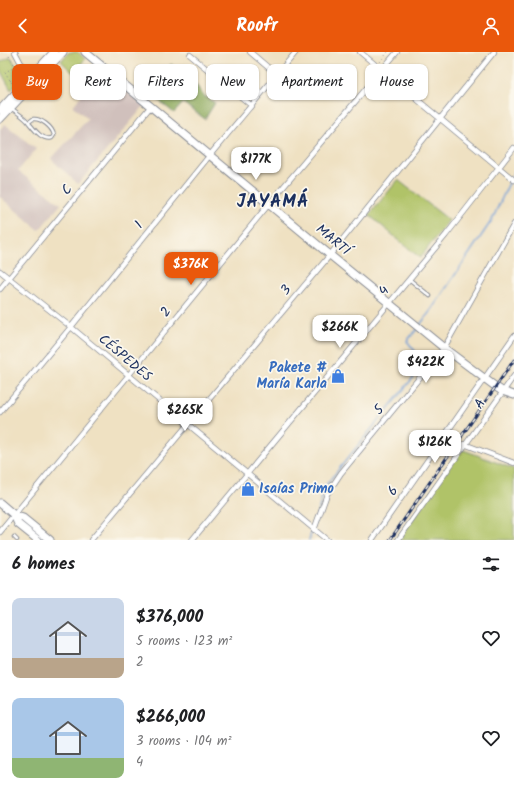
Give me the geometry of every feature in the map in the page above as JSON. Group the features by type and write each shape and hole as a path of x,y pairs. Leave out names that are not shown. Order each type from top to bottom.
{"street":[{"path":"15,52 21,64"},
{"path":"45,64 54,52"},
{"path":"50,64 63,52"},
{"name":"MARTÍ","path":"85,52 444,348 502,391 514,395"},
{"path":"250,52 267,66"},
{"name":"1","path":"286,64 296,52"},
{"path":"360,52 375,64"},
{"name":"2","path":"387,64 397,52"},
{"name":"3","path":"91,540 330,255 494,52"},
{"path":"190,54 252,106"},
{"name":"1","path":"0,412 267,87"},
{"name":"2","path":"0,532 269,204 365,90"},
{"path":"0,119 14,100"},
{"path":"418,100 514,180"},
{"path":"0,110 9,106"},
{"name":"C","path":"0,289 151,106"},
{"name":"4","path":"192,540 446,235 514,148"},
{"name":"5","path":"314,530 327,494 341,473 444,348 514,224"},
{"name":"CÉSPEDES","path":"0,271 71,327 128,376 327,540"},
{"name":"6","path":"372,540 514,336"},
{"name":"A","path":"398,540 464,444 514,376"},
{"path":"464,444 514,463"},
{"path":"0,503 14,515 23,518 48,540"},
{"path":"14,515 18,524 38,540"}],"lane":[{"path":"9,106 29,122 35,130 46,139 52,138 54,135 53,131 38,118 29,122"},
{"path":"409,279 430,296"},
{"path":"14,537 17,540"}],"path":[{"path":"379,64 388,52"},
{"path":"9,56 13,64"},
{"path":"12,68 5,72 12,84"}],"shaded area":[{"path":"126,91 134,98 134,100 137,100 144,106 78,184 51,159 88,119 73,106 78,100 126,100"},
{"path":"5,124 36,149 18,171 61,204 39,230 0,197 0,129"}],"green space":[{"path":"69,52 78,52 85,59 81,64 70,64 70,70 61,61"},
{"path":"11,57 15,64 12,64 11,90 0,70 0,62"},
{"path":"198,88 206,97 206,100 210,100 215,103 205,119 183,103 174,113 158,100 198,100"},
{"path":"398,180 449,220 420,258 369,215"},
{"path":"461,449 514,469 514,540 398,540"}],"waterway":[{"path":"419,326 492,220 514,172"},
{"path":"309,540 326,485 421,368 422,360 407,341 417,329"}],"railway":[{"path":"390,540 514,360"}],"place":[{"name":"Pakete # María Karla","path":"338,376"},
{"name":"Isaías Primo","path":"248,489"}],"district":[{"name":"JAYAMÁ","path":"273,202"}]}
